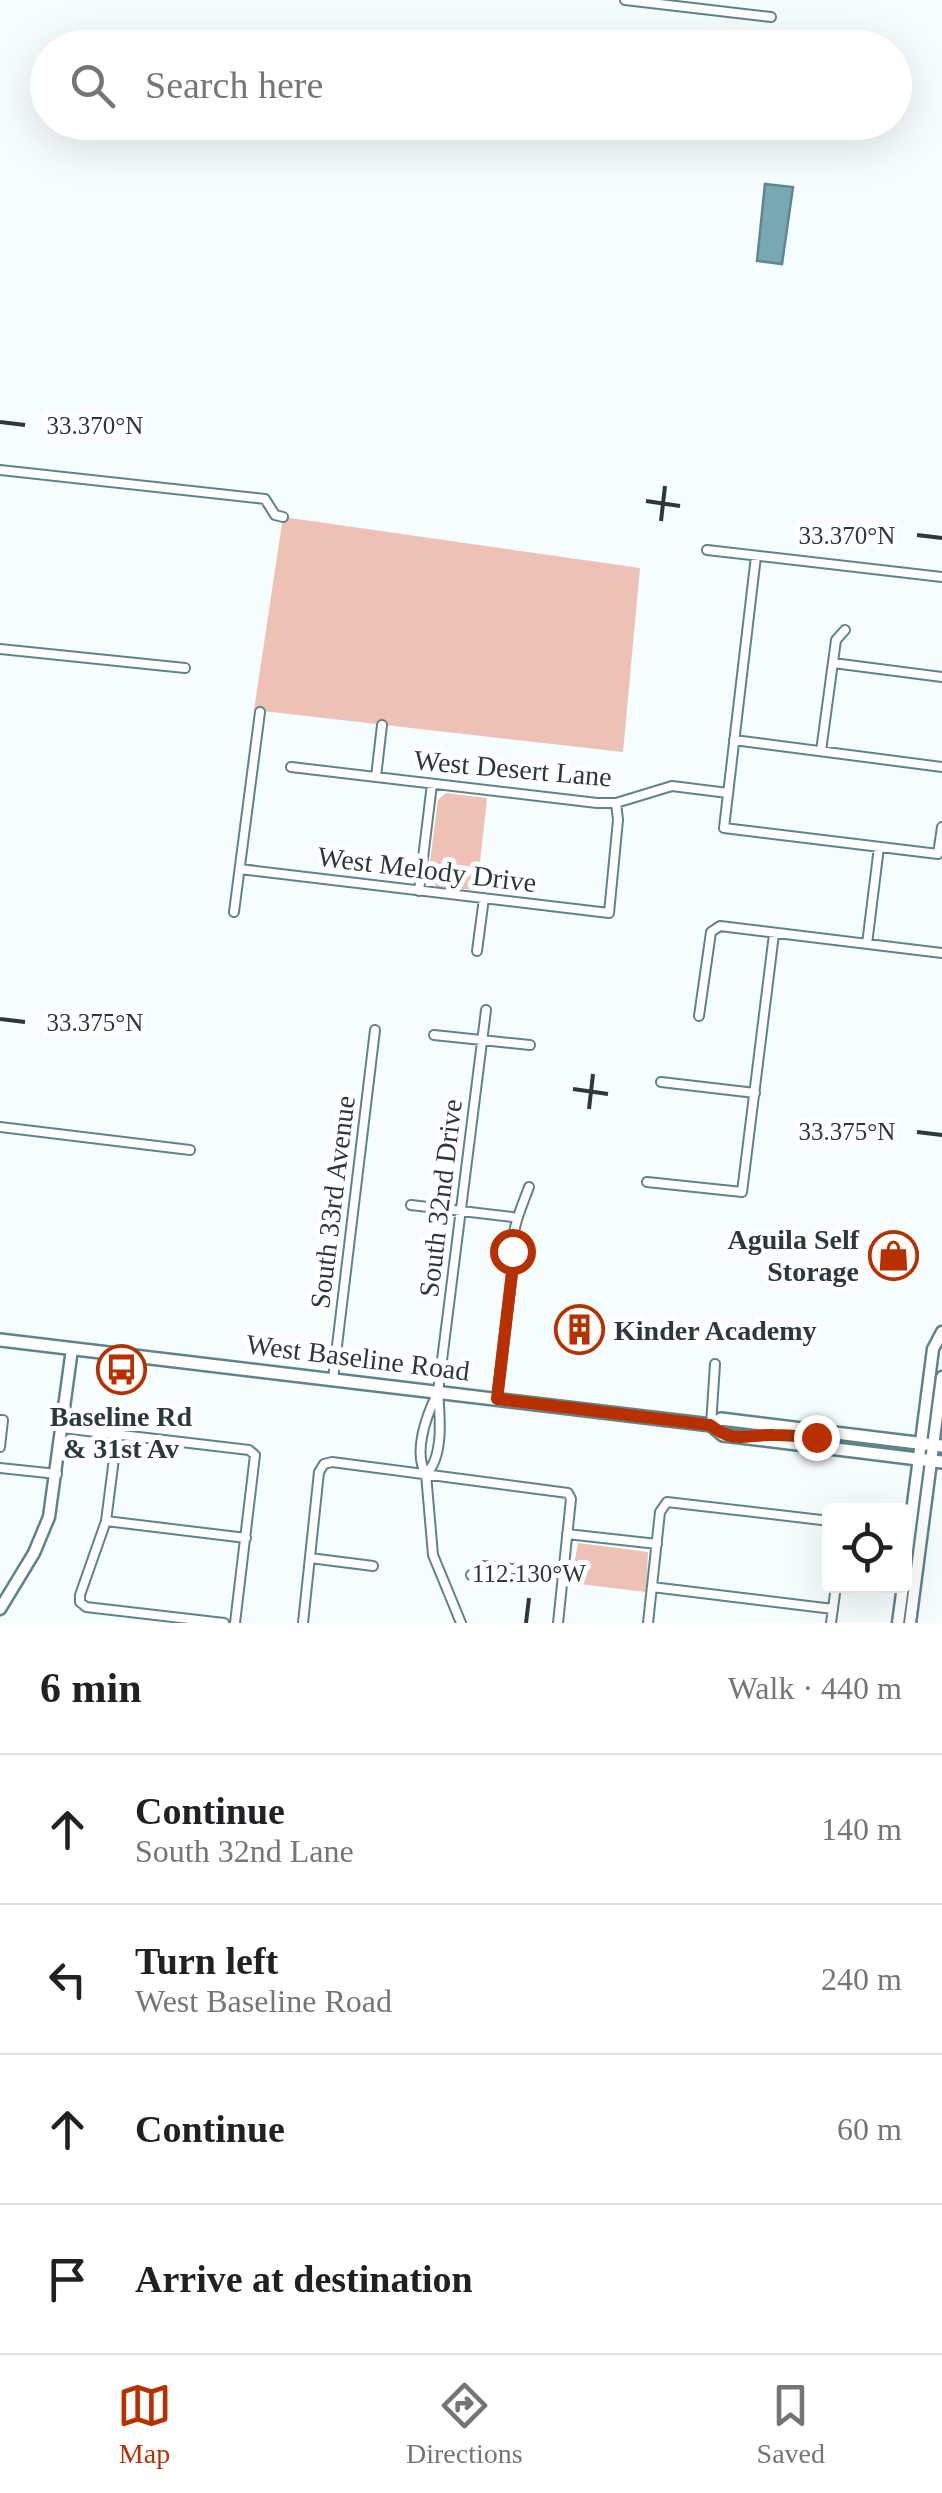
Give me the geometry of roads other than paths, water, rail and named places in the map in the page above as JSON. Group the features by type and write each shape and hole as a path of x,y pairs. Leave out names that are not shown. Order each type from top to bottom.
{"main road":[{"path":"932,1445 933,1349 942,1337"},
{"name":"West Baseline Road","path":"0,1340 710,1425 723,1435 930,1461"},
{"path":"0,1609 42,1536 56,1474 72,1349"},
{"path":"910,1623 942,1377"},
{"name":"West Baseline Road","path":"710,1425 722,1419 932,1445"},
{"path":"748,1439 768,1434 816,1437 823,1432"},
{"path":"912,1539 930,1461"},
{"path":"898,1623 902,1593"}],"street":[{"path":"625,0 770,17"},
{"path":"724,12 726,0"},
{"path":"0,470 265,500 275,516 283,517"},
{"path":"707,550 942,578"},
{"path":"756,556 724,828 938,854 942,827"},
{"path":"821,751 836,640 845,630"},
{"path":"0,649 186,668"},
{"path":"833,662 941,677 942,666"},
{"path":"234,912 260,712"},
{"path":"376,777 382,725"},
{"path":"734,740 942,766"},
{"name":"West Desert Lane","path":"292,767 616,804 672,786 728,793"},
{"path":"420,891 432,784"},
{"name":"West Melody Drive","path":"240,870 608,913 618,820 616,804"},
{"path":"867,944 878,847"},
{"path":"478,951 484,898"},
{"path":"699,1016 711,932 716,927 942,953"},
{"path":"648,1182 742,1192 774,934"},
{"name":"South 32nd Drive","path":"438,1392 486,1010"},
{"name":"South 33rd Avenue","path":"334,1380 375,1030"},
{"path":"434,1034 530,1045"},
{"path":"661,1082 755,1093"},
{"path":"0,1127 190,1150"},
{"path":"497,1399 514,1233 529,1187"},
{"path":"411,1205 512,1217"},
{"path":"710,1425 715,1364"},
{"path":"438,1392 426,1417 420,1465 426,1474 433,1555 461,1623"},
{"path":"426,1474 435,1466 440,1419 438,1392"},
{"path":"0,1447 2,1420"},
{"path":"62,1428 248,1450 255,1455 234,1623"},
{"path":"118,1435 106,1522 80,1602 86,1607 224,1623"},
{"path":"423,1444 437,1445"},
{"path":"303,1623 319,1472 324,1464 332,1462 568,1493 571,1499 558,1623"},
{"path":"0,1468 56,1474"},
{"path":"648,1623 663,1506 673,1502 822,1520"},
{"path":"106,1522 246,1538"},
{"path":"568,1534 656,1544"},
{"path":"310,1558 373,1566"},
{"path":"471,1575 484,1566 563,1574"},
{"path":"652,1587 833,1609"},
{"path":"831,1623 835,1593"}],"water":[{"path":"765,184 793,187 782,264 757,261"}],"place":[{"name":"Aguila Self Storage","path":"894,1255"},
{"name":"Kinder Academy","path":"579,1330"},
{"name":"Baseline Rd & 31st Av","path":"121,1369"}]}
